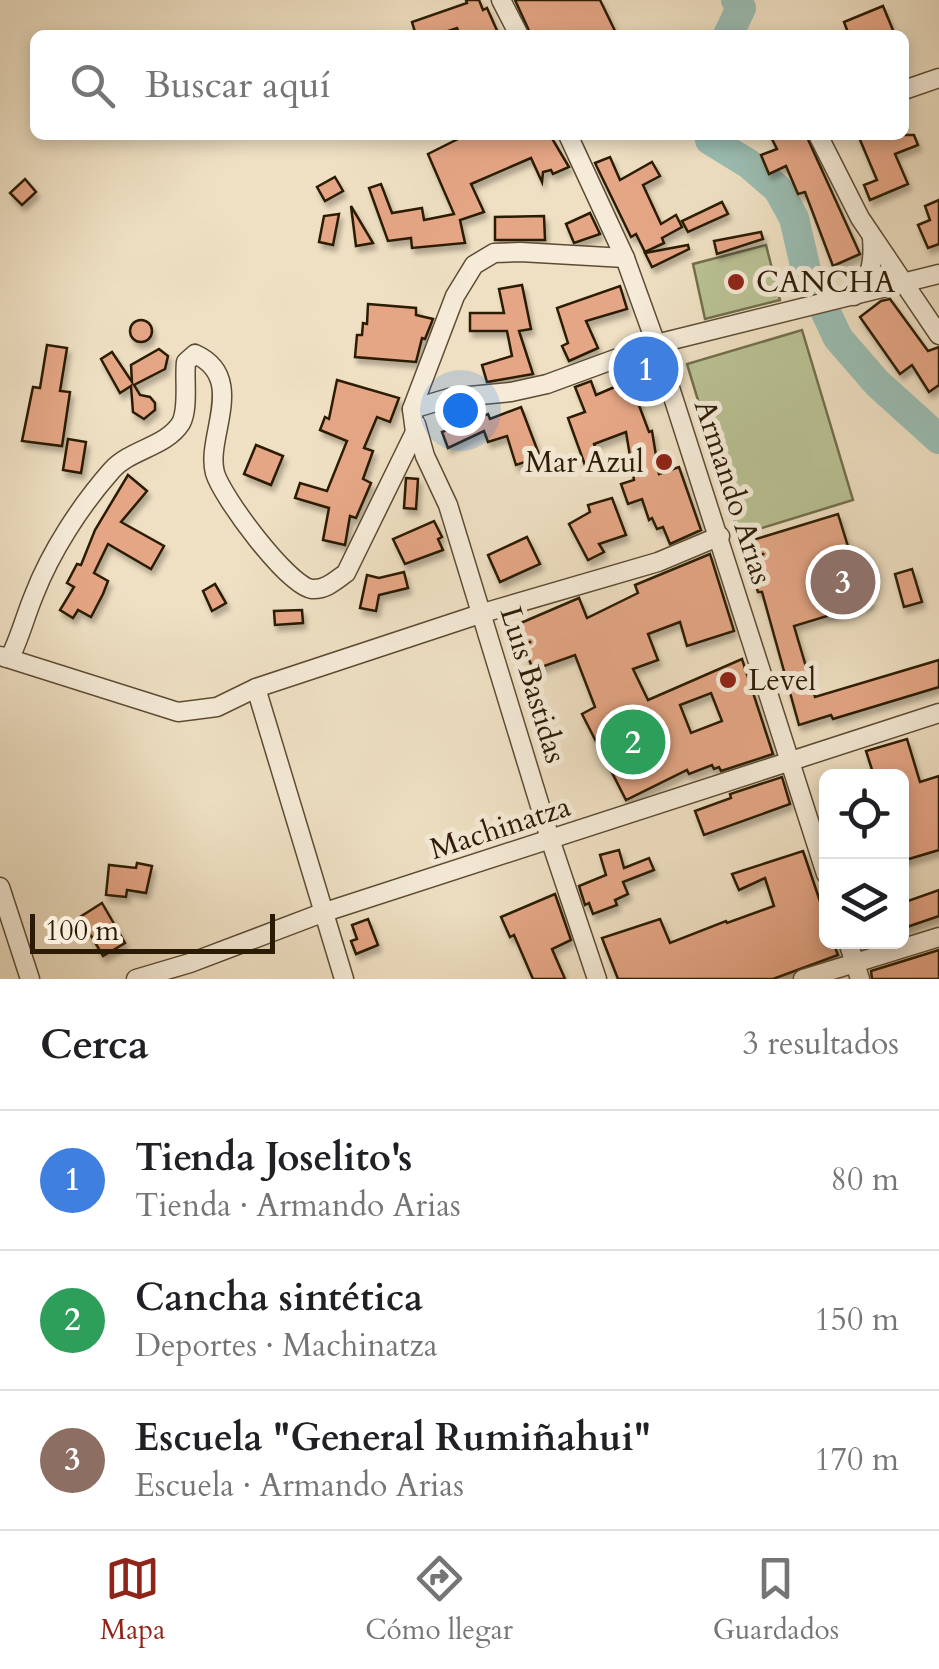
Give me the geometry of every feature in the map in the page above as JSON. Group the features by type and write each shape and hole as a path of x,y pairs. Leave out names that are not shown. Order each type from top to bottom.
{"street":[{"path":"501,0 516,30"},
{"path":"909,88 939,78"},
{"name":"Armando Arias","path":"570,140 624,258 656,344 821,859"},
{"path":"821,140 871,234 939,336"},
{"path":"848,298 864,286 872,270 871,234"},
{"path":"624,258 507,252 494,253 474,265 455,296 412,409 415,432 346,573 328,586 312,589 296,582 246,525 222,489 214,468 223,411 221,386 203,358 195,354 186,362 184,418 175,431 123,457 105,478 68,530 35,592 22,629 3,657 178,712 217,707 256,688 483,613 658,562 720,536"},
{"path":"412,409 449,398 547,384 656,344 939,274"},
{"name":"Luis Bastidas","path":"412,409 425,456 448,504 597,979"},
{"path":"256,688 344,979"},
{"name":"Machinatza","path":"136,979 322,913 551,842 939,713"},
{"path":"0,887 30,979"},
{"path":"804,979 858,971 939,937"}],"green space":[{"name":"CANCHA","path":"766,245 780,300 705,319 693,264"},
{"path":"802,330 853,500 739,535 687,364"}],"building":[{"path":"466,0 479,0 497,30 414,30 412,22 467,3"},
{"path":"515,0 600,0 615,30 529,30"},
{"path":"883,6 893,30 847,30 844,22"},
{"path":"909,135 914,135 918,145 895,154 908,184 870,200 864,185 877,180 860,140 909,140"},
{"path":"456,140 553,140 569,167 553,174 551,170 543,172 542,182 531,158 471,184 484,212 460,220 465,243 412,248 411,238 388,241 369,188 381,184 392,213 422,208 424,220 454,214 428,154"},
{"path":"772,140 808,140 860,254 833,266 805,192 798,194 786,166 769,174 761,155 777,149"},
{"path":"610,157 620,180 652,162 660,176 643,185 661,224 676,215 682,227 662,238 664,243 645,252 636,234 631,237 595,163"},
{"path":"335,177 343,191 325,201 317,187"},
{"path":"25,179 36,192 22,205 10,193"},
{"path":"939,200 939,244 928,248 918,225 930,220 925,206"},
{"path":"722,202 728,214 688,232 682,221"},
{"path":"351,206 373,243 356,246"},
{"path":"590,213 600,234 574,243 566,224"},
{"path":"339,214 333,245 319,242 324,216"},
{"path":"544,216 545,240 495,240 495,217"},
{"path":"761,232 763,239 717,254 714,241"},
{"path":"688,245 689,249 652,267 645,253"},
{"path":"522,285 531,329 519,331 533,374 487,382 482,365 512,356 507,331 470,331 470,313 504,313 499,289"},
{"path":"620,286 627,309 586,321 598,348 569,361 562,346 568,343 557,308"},
{"path":"890,299 928,351 939,347 939,385 929,392 912,365 900,374 860,317"},
{"path":"368,304 416,308 416,315 433,319 425,339 422,338 416,362 355,357 357,335 362,335 363,323 367,324"},
{"path":"137,320 145,320 152,331 145,342 137,342 130,335 130,327"},
{"path":"47,345 67,348 60,391 70,392 62,446 22,441 33,387 40,388"},
{"path":"159,349 168,356 165,369 134,385 140,395 155,403 155,410 144,419 133,412 131,386 120,393 101,359 112,352 132,382 131,365"},
{"path":"647,367 656,394 637,400 649,432 652,431 659,474 679,467 701,530 670,544 663,527 657,529 652,518 649,520 642,499 628,504 621,484 634,480 626,432 594,444 601,463 586,468 568,418 585,412 575,387 591,381 596,395 624,383 622,375"},
{"path":"337,380 399,398 390,422 377,417 364,448 373,451 363,479 371,483 356,518 350,516 345,545 323,540 329,508 295,498 300,483 327,491 347,441 320,430 325,417 329,419"},
{"path":"521,407 540,457 516,465 507,436 488,442 484,431 448,448 442,432 488,414 490,419"},
{"path":"68,439 86,442 81,473 63,470"},
{"path":"256,445 283,456 271,485 244,474"},
{"path":"128,475 147,491 121,522 164,546 151,569 108,544 94,573 108,581 103,594 91,617 78,610 73,618 60,610 74,587 67,583 77,564 81,565 95,530"},
{"path":"406,478 418,479 416,509 404,508"},
{"path":"612,498 626,535 599,544 604,552 588,560 569,524 590,512 588,505"},
{"path":"838,514 859,582 864,580 870,603 794,626 815,697 939,660 939,687 833,719 831,715 799,725 762,592 758,592 743,543"},
{"path":"434,521 443,550 405,564 393,539"},
{"path":"527,537 540,564 500,582 488,555"},
{"path":"710,554 734,631 687,646 680,622 648,634 658,660 633,669 648,700 742,659 773,754 721,771 712,765 689,774 687,770 626,800 582,714 595,707 575,655 533,670 516,625 579,598 587,618 638,593 635,585","holes":["711,693 722,721 691,733 680,705"]},
{"path":"912,569 922,602 904,607 895,574"},
{"path":"404,572 408,588 379,595 376,611 360,608 367,575 379,578"},
{"path":"215,584 226,603 212,611 203,591"},
{"path":"302,610 303,623 275,625 274,611"},
{"path":"907,739 920,782 939,776 939,850 909,859 909,769 872,769 866,751"},
{"path":"782,777 790,804 704,835 695,811 731,798 730,794"},
{"path":"619,850 624,868 649,858 654,870 623,882 628,894 615,900 617,905 593,914 589,903 585,905 579,886 606,875 600,855"},
{"path":"803,851 819,898 819,949 836,949 838,955 773,979 618,979 602,938 660,919 670,943 774,906 765,878 739,890 732,874"},
{"path":"137,863 152,866 146,893 127,890 126,897 106,895 109,865 136,868"},
{"path":"939,890 939,916 909,926 909,901"},
{"path":"555,894 571,940 552,949 565,979 533,979 514,935 510,937 501,917"},
{"path":"102,903 125,943 103,956 80,917"},
{"path":"368,919 378,945 356,954 351,941 357,939 352,925"},
{"path":"939,950 939,979 872,979 871,971"}],"waterway":[{"path":"730,30 741,8 736,0"},
{"path":"710,140 749,164 778,189 794,218 806,270 838,338 877,383 939,439"}],"place":[{"name":"CANCHA","path":"736,282"},
{"name":"Tienda Joselito's","path":"646,369"},
{"name":"Mar Azul","path":"664,462"},
{"name":"Escuela \"General Rumiñahui\"","path":"843,582"},
{"name":"Level","path":"728,680"},
{"name":"Cancha sintética","path":"633,742"}]}
